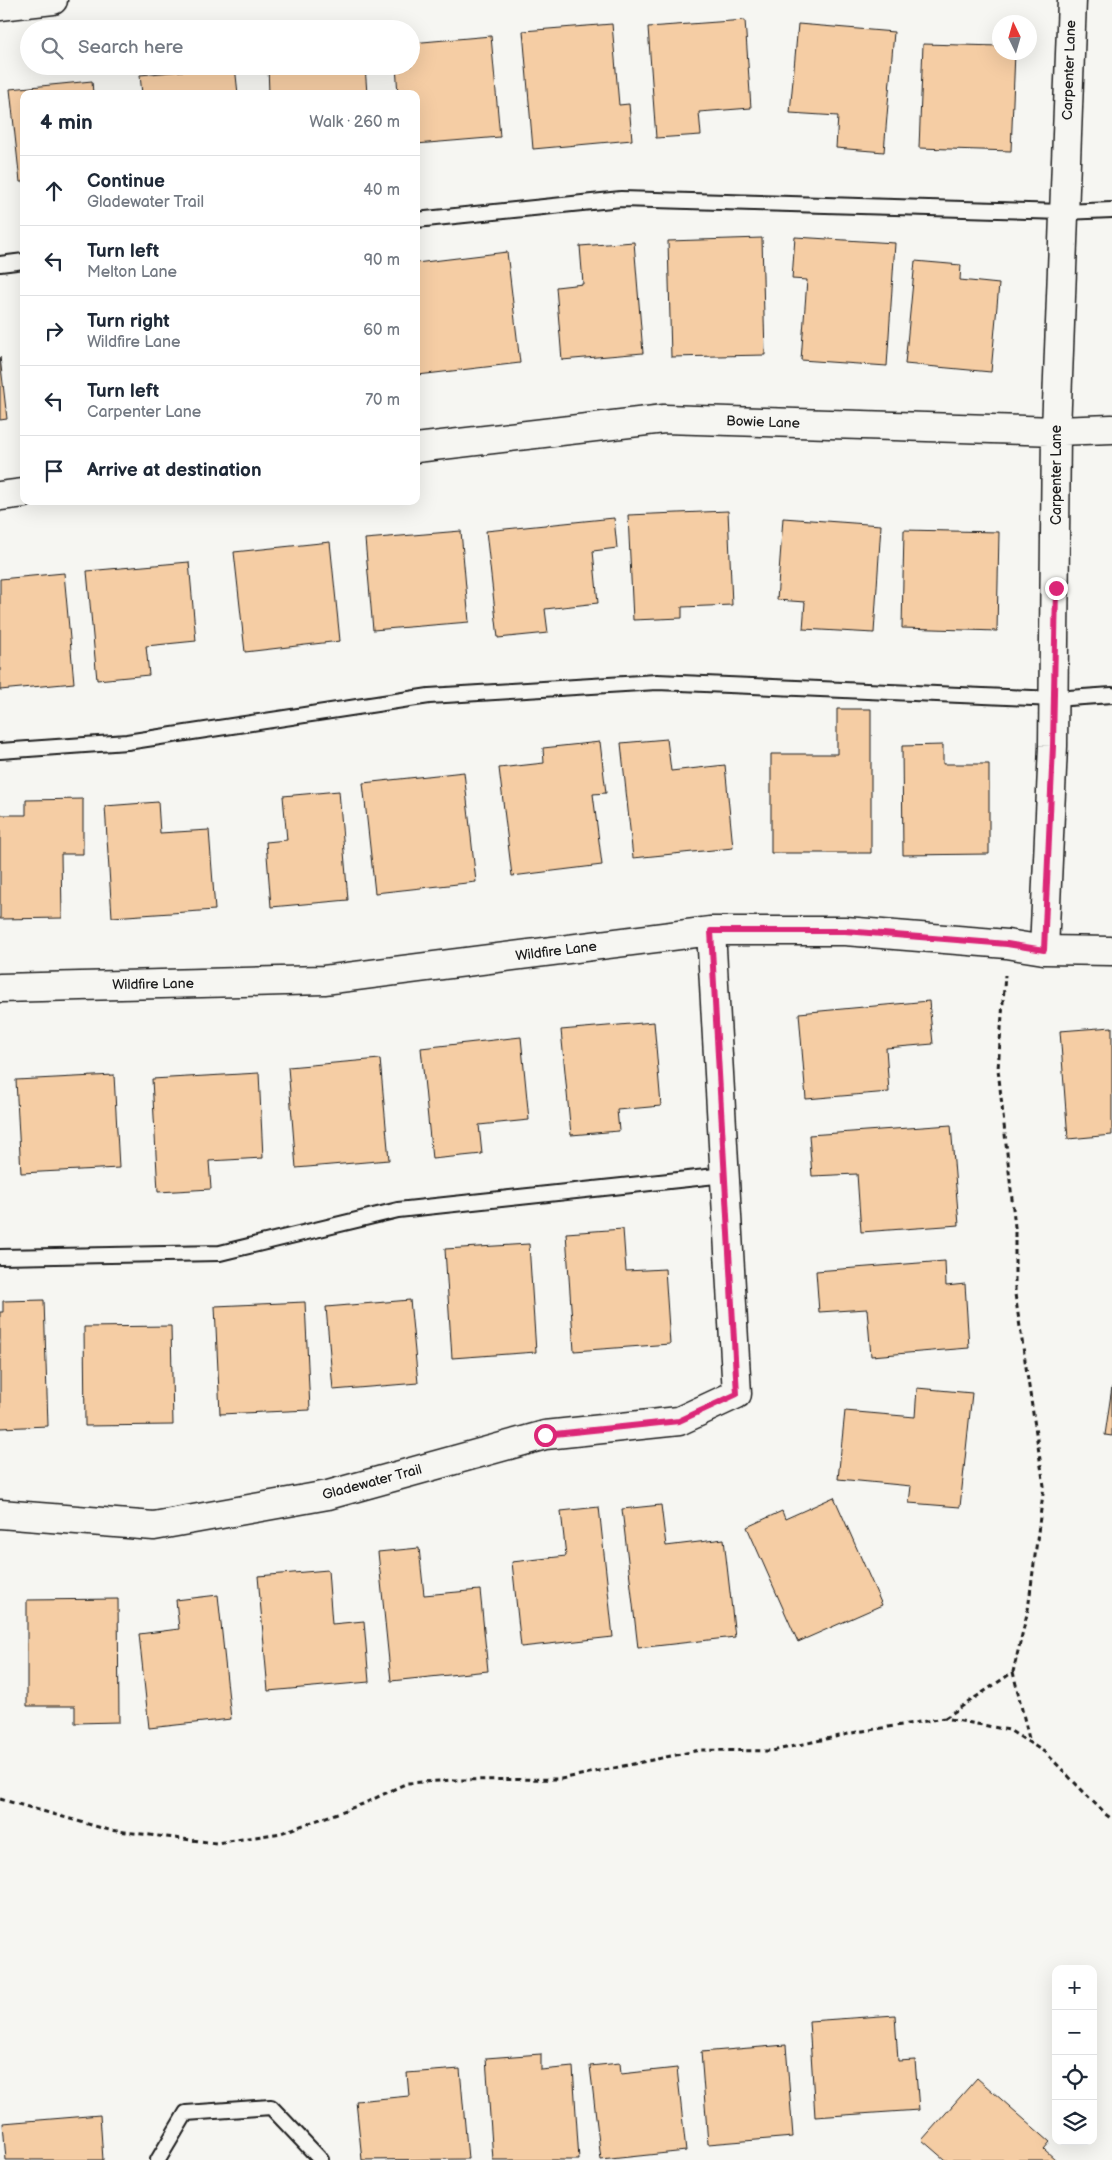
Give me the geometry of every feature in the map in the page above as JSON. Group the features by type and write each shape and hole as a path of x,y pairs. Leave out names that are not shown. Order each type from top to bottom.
{"street":[{"path":"0,6 53,0"},
{"name":"Carpenter Lane","path":"1044,950 1054,699 1056,431 1072,0"},
{"name":"Bowie Lane","path":"420,448 664,419 1056,431 1112,429"},
{"path":"0,496 20,494"},
{"path":"711,931 725,1175"},
{"name":"Wildfire Lane","path":"0,988 324,980 711,931 845,931 1007,944 1044,950 1112,951"},
{"name":"Gladewater Trail","path":"0,1514 154,1526 328,1495 545,1435 679,1421 737,1394 725,1175"}],"lane":[{"path":"420,220 621,198 1064,212 1112,210"},
{"path":"0,264 20,262"},
{"path":"0,751 127,742 430,696 656,682 1054,699 1112,696"},
{"path":"0,1257 220,1253 398,1210 725,1175"},
{"path":"158,2160 186,2114 271,2107 320,2160"}],"path":[{"path":"1007,944 998,1069 1015,1227 1015,1294 1044,1486 1028,1610 1013,1672 1030,1744"},
{"path":"945,1718 1013,1672"},
{"path":"0,1799 109,1830 216,1843 281,1833 363,1804 407,1783 454,1780 561,1779 700,1750 772,1751 857,1732 945,1718 1008,1730 1046,1754 1112,1819"}],"building":[{"path":"745,20 751,108 699,112 701,135 656,138 648,27"},
{"path":"612,24 619,105 629,104 632,140 533,149 523,31"},
{"path":"798,24 894,32 884,152 836,148 838,116 790,113"},
{"path":"491,36 500,137 420,144 420,90 398,90 397,75 420,75 420,42"},
{"path":"923,44 992,46 992,60 1015,60 1011,151 919,148"},
{"path":"140,75 236,75 238,90 142,90"},
{"path":"268,75 366,75 367,90 269,90"},
{"path":"92,81 93,90 20,90 20,182 10,89"},
{"path":"795,237 895,243 887,366 801,360 807,280 792,279"},
{"path":"762,238 765,355 671,357 668,241"},
{"path":"634,242 643,353 562,360 556,287 583,284 580,246"},
{"path":"507,252 520,363 420,375 420,263"},
{"path":"915,261 961,265 960,280 999,284 991,372 905,364"},
{"path":"0,357 7,419 0,420"},
{"path":"728,511 732,605 682,607 682,618 633,620 628,515"},
{"path":"614,518 617,548 593,551 598,603 545,609 548,633 498,638 486,531"},
{"path":"783,518 881,525 874,633 803,629 805,602 777,600"},
{"path":"904,530 999,532 997,631 902,628"},
{"path":"461,531 469,622 373,630 365,539"},
{"path":"330,542 340,641 245,652 234,552"},
{"path":"189,562 196,641 146,646 149,675 97,680 87,571"},
{"path":"64,573 74,683 0,690 0,579"},
{"path":"837,709 871,709 871,853 771,853 771,754 837,754"},
{"path":"667,739 671,771 725,765 733,848 633,858 621,743"},
{"path":"600,742 606,793 593,794 602,865 512,876 499,768 544,763 543,748"},
{"path":"943,745 943,764 989,764 989,854 903,855 902,746"},
{"path":"464,772 476,882 375,893 363,783"},
{"path":"339,791 348,900 271,907 266,842 287,840 283,796"},
{"path":"83,799 83,854 61,854 62,918 0,919 0,815 26,815 26,800"},
{"path":"158,802 160,833 209,830 215,910 112,917 105,806"},
{"path":"929,1001 933,1044 886,1048 889,1092 806,1099 799,1013"},
{"path":"654,1022 661,1106 617,1110 619,1131 571,1135 561,1030"},
{"path":"1112,1027 1112,1135 1068,1139 1060,1031"},
{"path":"521,1037 529,1120 479,1125 482,1154 432,1159 421,1048"},
{"path":"380,1059 389,1160 296,1168 288,1067"},
{"path":"259,1073 263,1158 209,1161 211,1189 158,1192 152,1079"},
{"path":"114,1075 119,1168 21,1173 16,1080"},
{"path":"951,1125 959,1225 861,1232 857,1174 812,1176 809,1135"},
{"path":"623,1229 626,1271 665,1269 670,1344 574,1351 566,1233"},
{"path":"529,1244 536,1352 452,1358 445,1249"},
{"path":"945,1261 946,1286 965,1284 969,1348 871,1356 867,1309 819,1312 816,1271"},
{"path":"44,1300 48,1426 0,1428 0,1312 3,1312 3,1301"},
{"path":"410,1300 418,1383 333,1390 326,1307"},
{"path":"305,1302 310,1410 220,1414 215,1306"},
{"path":"171,1326 173,1425 85,1426 84,1327"},
{"path":"1112,1387 1112,1436 1105,1435"},
{"path":"917,1388 972,1393 960,1507 909,1503 911,1486 838,1479 845,1411 915,1417"},
{"path":"834,1497 882,1605 798,1642 747,1527 782,1511 785,1519"},
{"path":"661,1505 666,1546 724,1539 735,1637 638,1648 622,1509"},
{"path":"599,1507 613,1637 521,1647 512,1562 566,1556 561,1511"},
{"path":"419,1548 424,1595 480,1590 488,1671 391,1681 378,1552"},
{"path":"328,1570 332,1624 364,1621 369,1682 268,1691 258,1576"},
{"path":"218,1595 231,1719 149,1728 139,1634 179,1629 176,1600"},
{"path":"118,1599 119,1722 75,1723 75,1706 27,1706 27,1600"},
{"path":"895,2015 898,2061 915,2060 919,2110 815,2117 809,2021"},
{"path":"786,2045 793,2137 708,2144 701,2052"},
{"path":"541,2054 541,2070 573,2067 579,2160 493,2160 486,2058"},
{"path":"620,2063 621,2074 677,2068 686,2151 601,2160 590,2066"},
{"path":"460,2069 468,2159 362,2160 356,2101 409,2096 407,2073"},
{"path":"977,2078 1050,2142 1044,2149 1056,2160 945,2160 922,2140"},
{"path":"100,2115 103,2160 6,2160 3,2123"}],"route":[{"path":"545,1435 679,1421 737,1394 711,931 845,931 1007,944 1044,950 1053,746 1056,588"}]}
